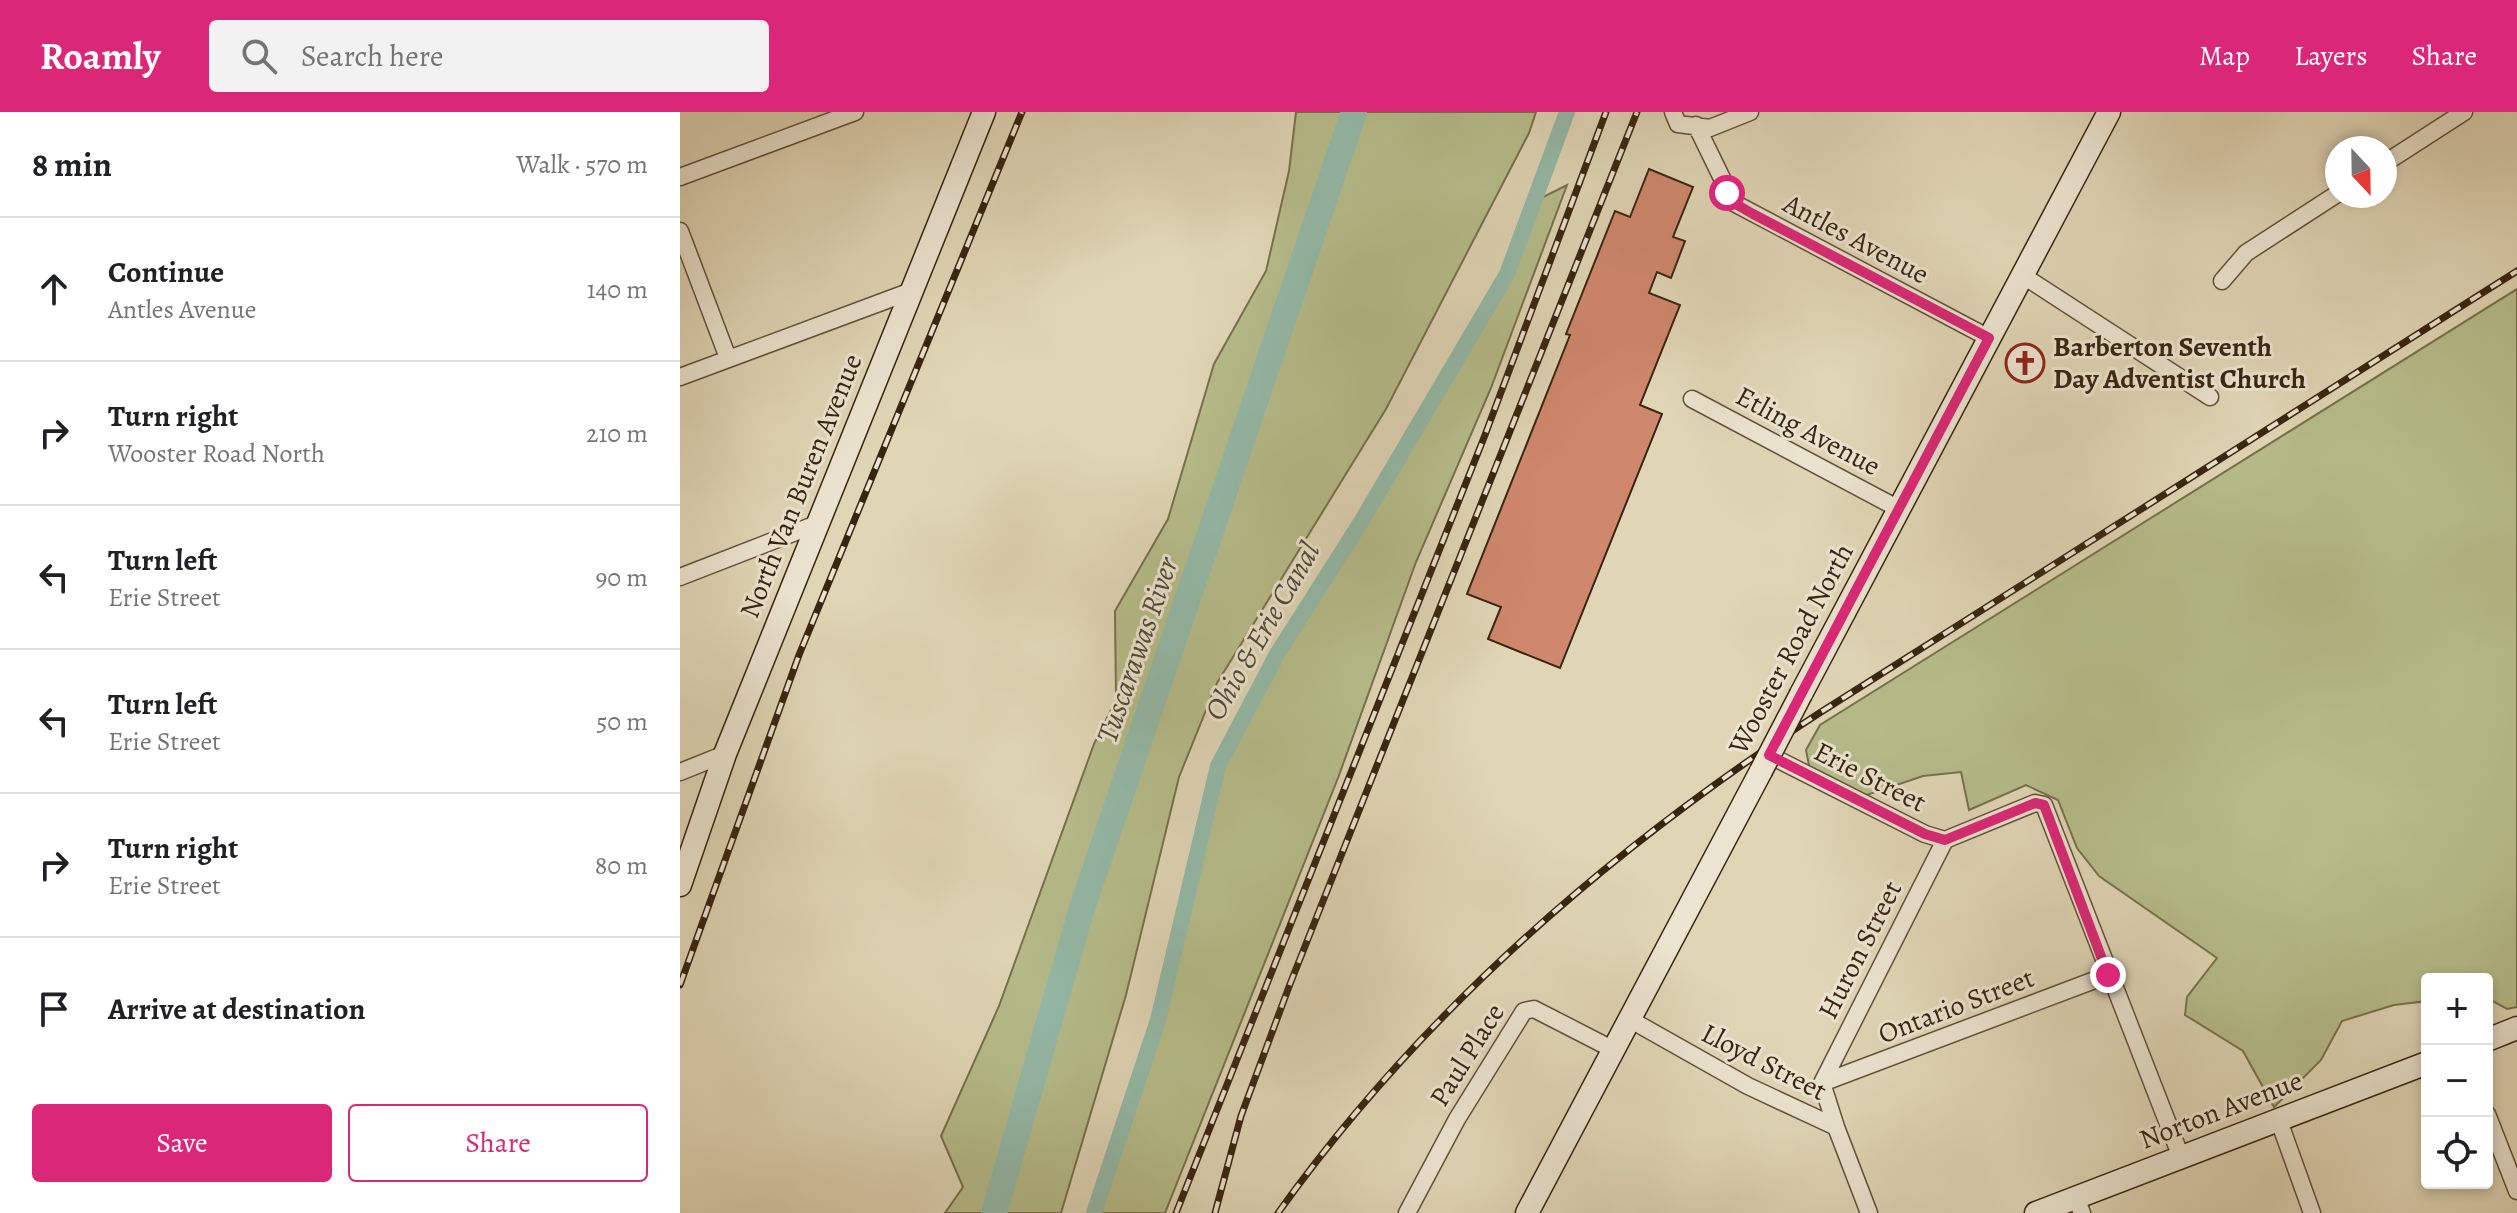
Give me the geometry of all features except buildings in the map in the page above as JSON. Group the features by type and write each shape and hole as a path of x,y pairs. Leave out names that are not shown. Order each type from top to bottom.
{"main road":[{"name":"North Van Buren Avenue","path":"680,885 725,754 984,112"},
{"name":"Wooster Road North","path":"1527,1213 1612,1049 1631,1020 1769,762 1801,694 2109,112"},
{"path":"2493,1038 2517,1028"},
{"name":"Norton Avenue","path":"2036,1213 2079,1205 2181,1157 2421,1065"}],"street":[{"path":"680,177 855,112"},
{"path":"1673,112 1678,124 1710,128 1750,112"},
{"path":"2397,155 2464,112"},
{"name":"Antles Avenue","path":"1696,125 1734,203 1989,338"},
{"path":"2222,281 2246,253 2325,202"},
{"path":"680,231 728,358"},
{"path":"2022,275 2210,397"},
{"path":"680,377 914,290"},
{"name":"Etling Avenue","path":"1692,399 1899,509"},
{"path":"680,577 819,523"},
{"path":"680,772 725,754"},
{"name":"Erie Street","path":"1769,762 1925,834 1945,840 2035,803 2044,805 2181,1157"},
{"name":"Huron Street","path":"1822,1083 1945,840"},
{"name":"Ontario Street","path":"1822,1083 2108,975"},
{"name":"Paul Place","path":"1407,1213 1457,1119 1524,1011 1534,1009 1612,1049"},
{"name":"Lloyd Street","path":"1631,1020 1748,1086 1836,1127 1869,1213"},
{"path":"1822,1083 1836,1127"},
{"path":"2488,1117 2517,1191"},
{"path":"2279,1121 2312,1213"}],"green space":[{"path":"1296,112 1536,112 1529,133 1386,409 1217,683 1179,777 1126,995 1061,1213 945,1213 963,1187 941,1136 999,1006 1094,744 1116,700 1115,611 1168,519 1214,364 1266,271 1289,171"},
{"path":"1567,185 1491,388 1416,562 1338,778 1165,1213 1094,1213 1158,1020 1218,766 1507,274 1533,202"},
{"path":"2517,289 2517,1007 2507,1009 2493,1001 2493,973 2421,973 2421,1002 2394,1005 2342,1021 2321,1060 2274,1107 2243,1051 2185,1015 2187,997 2217,958 2099,876 2077,848 2058,800 2026,785 1969,810 1961,772 1923,776 1855,799 1811,776 1806,750 1820,725"}],"waterway":[{"name":"Tuscarawas River","path":"994,1213 1082,908 1354,112"},
{"name":"Ohio & Erie Canal","path":"1094,1213 1158,1020 1218,766 1277,654 1361,522 1507,274 1567,112"}],"railway":[{"path":"680,985 799,655 1022,112"},
{"path":"1176,1213 1485,435 1606,112"},
{"path":"1215,1213 1241,1116 1290,984 1637,112"},
{"path":"1278,1213 1334,1139 1395,1068 1459,1001 1596,876 1669,819 1821,712 2517,271"}],"place":[{"name":"Barberton Seventh Day Adventist Church","path":"2025,363"}],"route":[{"path":"1727,193 1734,203 1753,214 1989,338 1769,755 1925,834 1945,840 2035,803 2044,805 2108,975"}]}
